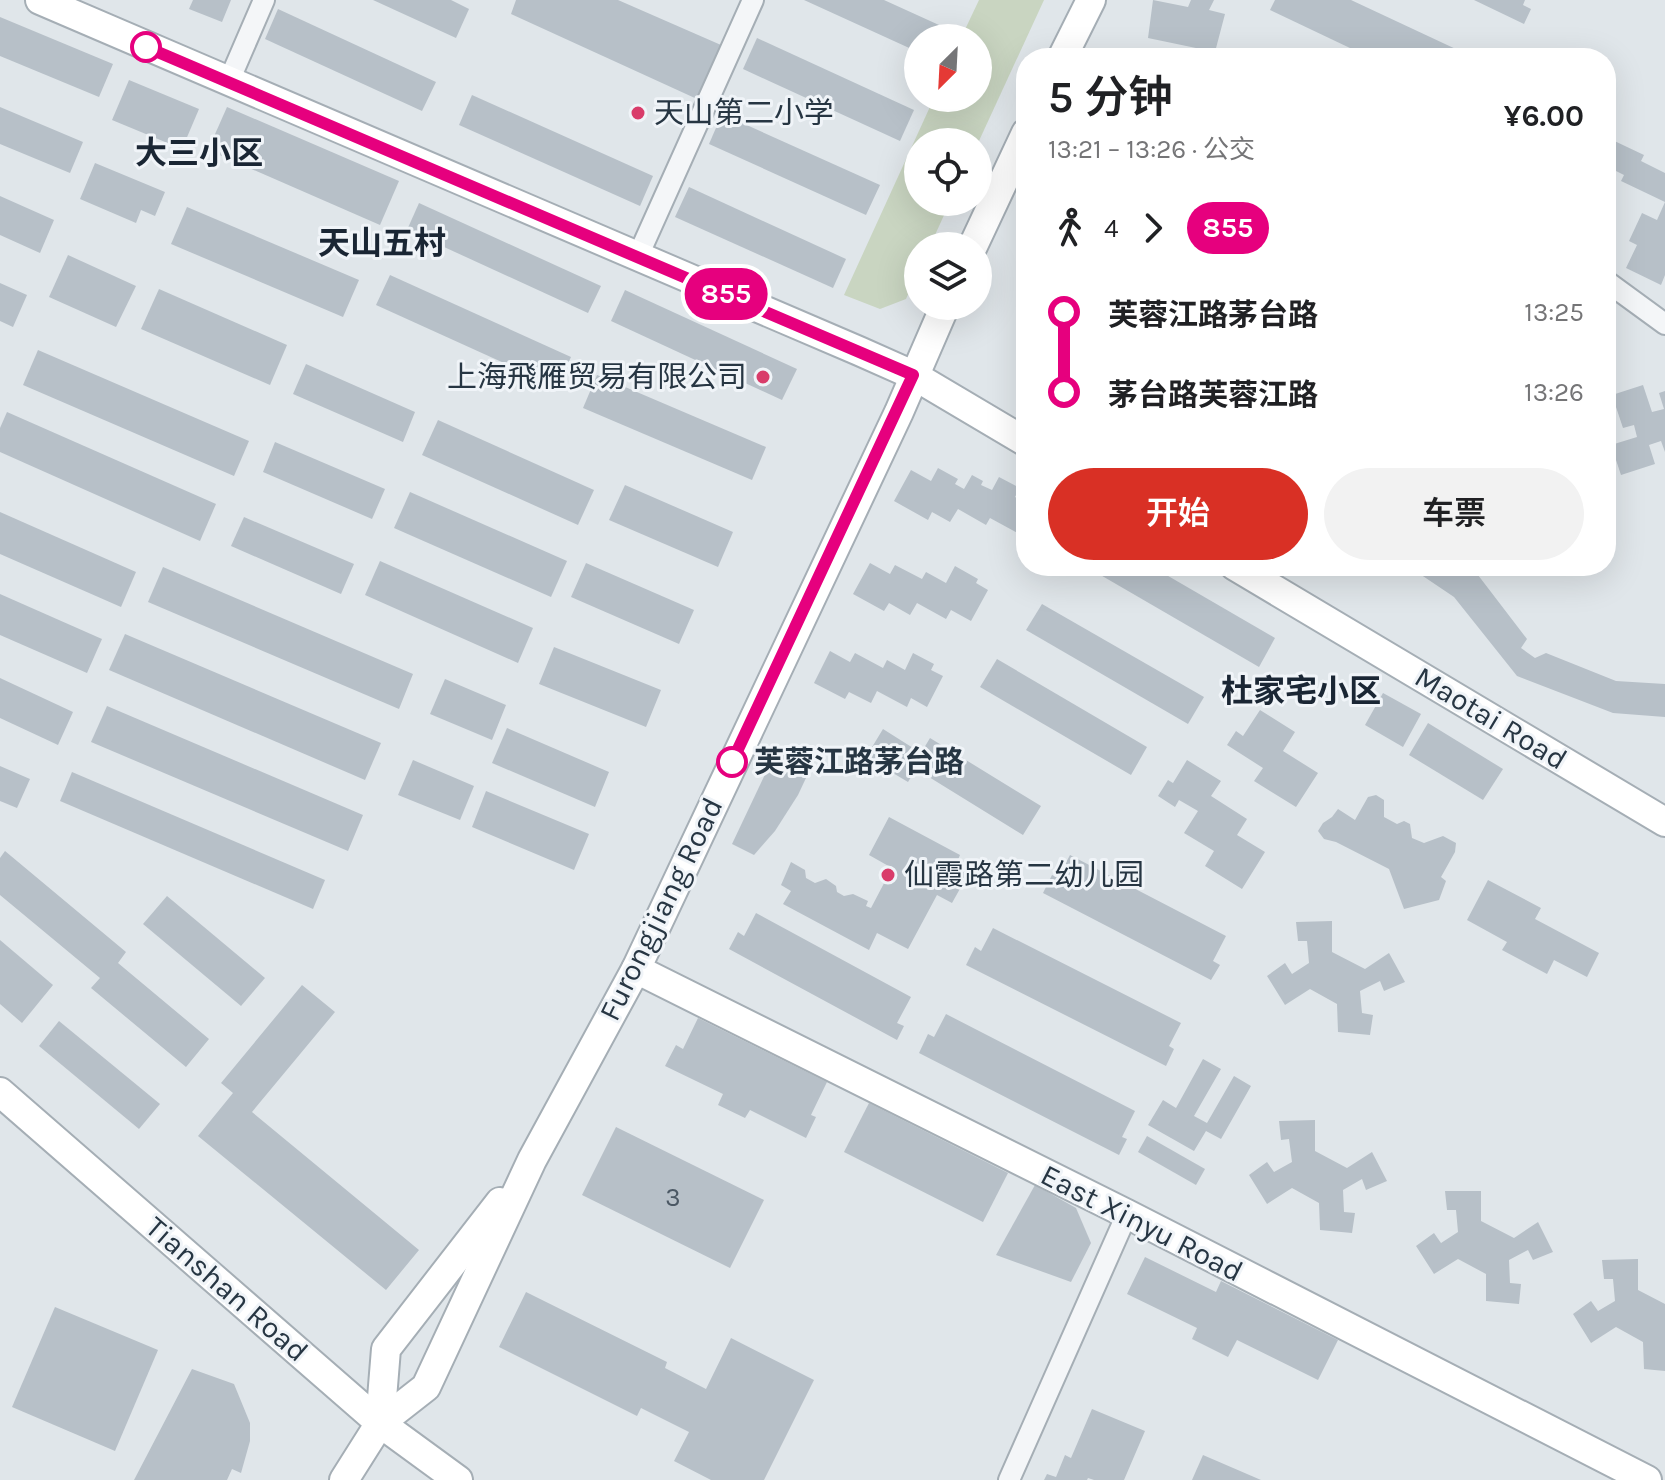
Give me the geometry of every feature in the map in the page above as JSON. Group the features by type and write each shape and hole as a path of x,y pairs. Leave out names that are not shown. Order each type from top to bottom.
{"street":[{"path":"40,0 913,375 1016,436"},
{"path":"229,81 264,0"},
{"path":"638,256 753,0"},
{"path":"1067,48 1091,0"},
{"path":"980,232 1016,154"},
{"path":"1616,288 1665,324"},
{"name":"Furongjiang Road","path":"344,1480 380,1423 426,1387 532,1160 636,969 939,320"},
{"name":"Maotai Road","path":"1252,576 1665,822"},
{"name":"East Xinyu Road","path":"636,969 1127,1214 1647,1480"},
{"name":"Tianshan Road","path":"0,1092 380,1423 458,1480"},
{"name":"Furongjiang Road","path":"380,1423 386,1349 532,1160"},
{"path":"1009,1480 1127,1214"}],"green space":[{"path":"979,0 1044,0 1022,48 1016,48 1016,61 985,128 920,128 928,112 992,112 992,24 968,24"},
{"path":"904,164 904,216 944,216 936,232 904,232 904,300 880,309 844,295"}],"building":[{"path":"193,0 231,0 222,22 189,9"},
{"path":"373,0 451,0 469,9 456,38"},
{"path":"516,0 618,0 721,45 697,99 511,14"},
{"path":"804,0 884,0 937,24 904,24 904,46"},
{"path":"1153,0 1188,7 1191,0 1214,0 1209,10 1225,14 1216,48 1196,48 1148,38"},
{"path":"1275,0 1351,0 1454,48 1350,48 1270,10"},
{"path":"1474,0 1525,0 1523,5 1531,9 1524,24"},
{"path":"278,9 436,82 422,111 265,39"},
{"path":"0,17 113,64 99,97 0,56"},
{"path":"757,38 904,105 904,112 913,112 900,141 743,69"},
{"path":"129,80 199,109 182,149 112,120"},
{"path":"472,95 653,176 640,206 459,125"},
{"path":"0,107 83,142 70,173 0,144"},
{"path":"227,107 399,181 380,225 208,150"},
{"path":"722,114 880,185 866,215 709,144"},
{"path":"1616,142 1644,155 1641,161 1665,173 1665,202 1621,181 1624,175 1616,171"},
{"path":"95,163 165,192 155,216 141,210 136,223 80,199"},
{"path":"689,187 846,259 833,288 675,217"},
{"path":"0,196 54,220 40,253 0,235"},
{"path":"1665,202 1665,275 1661,285 1626,268 1637,245 1629,241 1642,213 1657,220"},
{"path":"419,203 601,286 588,313 407,230"},
{"path":"187,207 359,280 343,317 171,244"},
{"path":"68,255 136,286 116,327 49,297"},
{"path":"390,275 571,357 557,387 376,305"},
{"path":"0,283 27,295 13,327 0,321"},
{"path":"159,289 287,345 270,385 141,329"},
{"path":"625,290 797,369 782,400 611,321"},
{"path":"38,350 249,441 234,476 23,385"},
{"path":"306,364 415,412 403,442 293,394"},
{"path":"597,375 766,447 752,480 583,408"},
{"path":"1643,385 1652,412 1664,409 1659,393 1665,391 1665,452 1661,441 1649,445 1655,464 1621,475 1616,460 1616,443 1637,437 1634,425 1623,428 1616,407 1616,394"},
{"path":"7,412 216,504 200,541 0,452 0,428"},
{"path":"438,420 594,490 578,525 422,455"},
{"path":"275,442 385,489 372,519 263,472"},
{"path":"938,468 958,479 955,484 964,489 972,475 983,481 981,485 992,490 999,477 1016,486 1016,532 990,518 986,525 958,509 950,522 932,512 928,520 894,501 911,470 931,481"},
{"path":"625,485 733,532 718,567 609,520"},
{"path":"410,492 567,561 551,597 394,528"},
{"path":"0,512 136,572 121,607 0,554"},
{"path":"244,517 354,564 341,594 231,546"},
{"path":"380,561 533,628 518,663 365,595"},
{"path":"586,563 694,610 679,644 571,597"},
{"path":"870,563 890,574 895,565 922,579 926,572 946,583 955,566 978,579 976,583 988,590 971,621 951,610 946,619 917,603 910,615 889,603 884,611 853,594"},
{"path":"163,567 413,674 399,709 148,602"},
{"path":"1102,576 1168,576 1275,638 1259,667"},
{"path":"1423,576 1479,576 1527,639 1521,648 1535,658 1546,653 1616,681 1665,684 1665,717 1613,713 1517,676 1454,597"},
{"path":"0,594 102,639 87,673 0,635"},
{"path":"1042,604 1204,697 1188,724 1026,630"},
{"path":"125,634 381,743 365,780 109,670"},
{"path":"554,647 661,690 646,727 539,684"},
{"path":"830,651 850,662 855,653 883,668 887,660 905,670 913,653 934,664 931,670 943,676 927,707 911,698 907,707 877,691 871,703 849,692 845,699 814,683"},
{"path":"997,659 1147,747 1131,775 980,687"},
{"path":"0,678 73,712 58,745 0,718"},
{"path":"445,679 506,705 492,740 430,714"},
{"path":"1383,693 1421,714 1403,747 1365,725"},
{"path":"107,706 363,815 348,851 91,742"},
{"path":"1260,710 1295,732 1283,751 1318,773 1296,807 1254,781 1263,768 1227,745 1236,731 1243,736"},
{"path":"1428,723 1503,769 1483,800 1409,755"},
{"path":"507,728 609,772 595,807 492,763"},
{"path":"883,729 921,753 930,738 1041,806 1023,835 916,769 908,782 866,757"},
{"path":"778,747 813,763 798,795 775,831 754,855 732,844"},
{"path":"413,760 474,786 460,820 398,795"},
{"path":"1187,760 1221,781 1211,796 1247,819 1237,835 1265,852 1242,889 1205,866 1214,851 1184,833 1198,811 1179,800 1175,807 1158,796 1168,780 1173,783"},
{"path":"0,766 30,779 17,808 0,801"},
{"path":"72,772 325,880 313,909 60,801"},
{"path":"486,791 589,834 574,870 472,827"},
{"path":"1376,795 1384,800 1384,817 1397,824 1404,821 1410,824 1412,838 1424,843 1443,836 1456,843 1455,852 1441,877 1446,881 1439,900 1404,909 1389,869 1324,839 1318,831 1338,809 1355,820 1368,797"},
{"path":"889,817 960,855 957,862 971,869 952,903 937,895 908,949 877,933 869,950 783,904 791,891 781,885 791,862 805,870 806,878 815,883 826,879 836,886 837,892 844,896 853,894 868,901 866,906 871,908 892,868 869,855"},
{"path":"5,851 126,952 118,963 209,1039 186,1067 91,988 100,978 0,895 0,858"},
{"path":"1070,855 1226,936 1213,961 1220,965 1211,980 1043,893 1052,875 1058,878"},
{"path":"1488,880 1541,908 1535,919 1599,953 1587,977 1554,960 1547,974 1502,950 1507,942 1467,920"},
{"path":"167,896 265,978 241,1006 143,924"},
{"path":"756,913 911,997 897,1023 904,1026 897,1040 729,949 738,932 744,936"},
{"path":"1332,921 1332,952 1365,969 1389,953 1405,982 1384,991 1380,981 1360,991 1362,1013 1373,1015 1370,1035 1338,1032 1337,1004 1310,989 1285,1005 1267,976 1285,963 1292,974 1309,963 1307,941 1298,941 1296,922"},
{"path":"993,928 1181,1023 1169,1046 1174,1049 1166,1066 966,965 975,947 981,951"},
{"path":"0,940 53,985 22,1023 0,1004"},
{"path":"302,985 335,1012 252,1112 419,1250 386,1290 198,1136 233,1093 221,1083"},
{"path":"946,1014 1135,1111 1122,1137 1127,1139 1119,1155 919,1053 928,1034 934,1037"},
{"path":"698,1018 827,1082 811,1115 816,1117 806,1138 750,1110 745,1118 718,1105 723,1094 665,1066 676,1045 683,1049"},
{"path":"59,1021 160,1104 139,1129 39,1046"},
{"path":"1203,1059 1221,1069 1194,1116 1207,1123 1234,1076 1251,1086 1221,1139 1206,1131 1194,1151 1148,1125 1163,1100 1176,1108"},
{"path":"869,1103 1008,1173 983,1222 844,1152"},
{"path":"1315,1120 1315,1151 1347,1168 1372,1152 1387,1181 1366,1190 1362,1179 1343,1190 1344,1212 1355,1213 1352,1233 1320,1230 1319,1203 1292,1188 1267,1204 1249,1175 1267,1162 1274,1172 1292,1162 1289,1139 1281,1140 1279,1121"},
{"path":"616,1127 764,1200 730,1268 582,1195"},
{"path":"1147,1136 1205,1169 1196,1185 1138,1152"},
{"path":"1035,1185 1076,1208 1091,1243 1071,1282 996,1255"},
{"path":"1445,1191 1481,1191 1481,1221 1514,1238 1538,1222 1553,1252 1533,1260 1528,1250 1509,1260 1510,1283 1521,1284 1519,1304 1486,1301 1486,1274 1458,1259 1434,1274 1416,1246 1434,1233 1441,1243 1458,1232 1456,1210 1447,1210"},
{"path":"1145,1257 1216,1292 1221,1281 1338,1340 1318,1380 1237,1340 1228,1357 1192,1339 1197,1328 1127,1294"},
{"path":"1638,1259 1638,1290 1665,1304 1665,1371 1644,1369 1643,1342 1616,1327 1591,1343 1573,1314 1591,1301 1598,1311 1615,1301 1613,1279 1604,1279 1602,1260"},
{"path":"526,1292 667,1362 665,1368 706,1389 731,1338 814,1380 764,1480 711,1480 674,1461 689,1432 641,1408 637,1416 499,1347"},
{"path":"55,1307 158,1350 115,1451 12,1407"},
{"path":"192,1369 234,1384 250,1423 250,1441 241,1473 232,1469 227,1480 134,1480"},
{"path":"1092,1409 1145,1431 1124,1480 1044,1480 1047,1474 1056,1477 1065,1455 1071,1458"},
{"path":"1203,1455 1261,1480 1192,1480"}],"bus line":[{"name":"855","path":"146,47 913,375 899,412 732,762"}],"place":[{"name":"天山第二小学","path":"638,113"},
{"name":"上海飛雁贸易有限公司","path":"763,377"},
{"name":"芙蓉江路茅台路","path":"732,762"},
{"name":"仙霞路第二幼儿园","path":"888,875"}],"district":[{"name":"大三小区","path":"199,153"},
{"name":"天山五村","path":"382,243"},
{"name":"杜家宅小区","path":"1301,691"}]}
